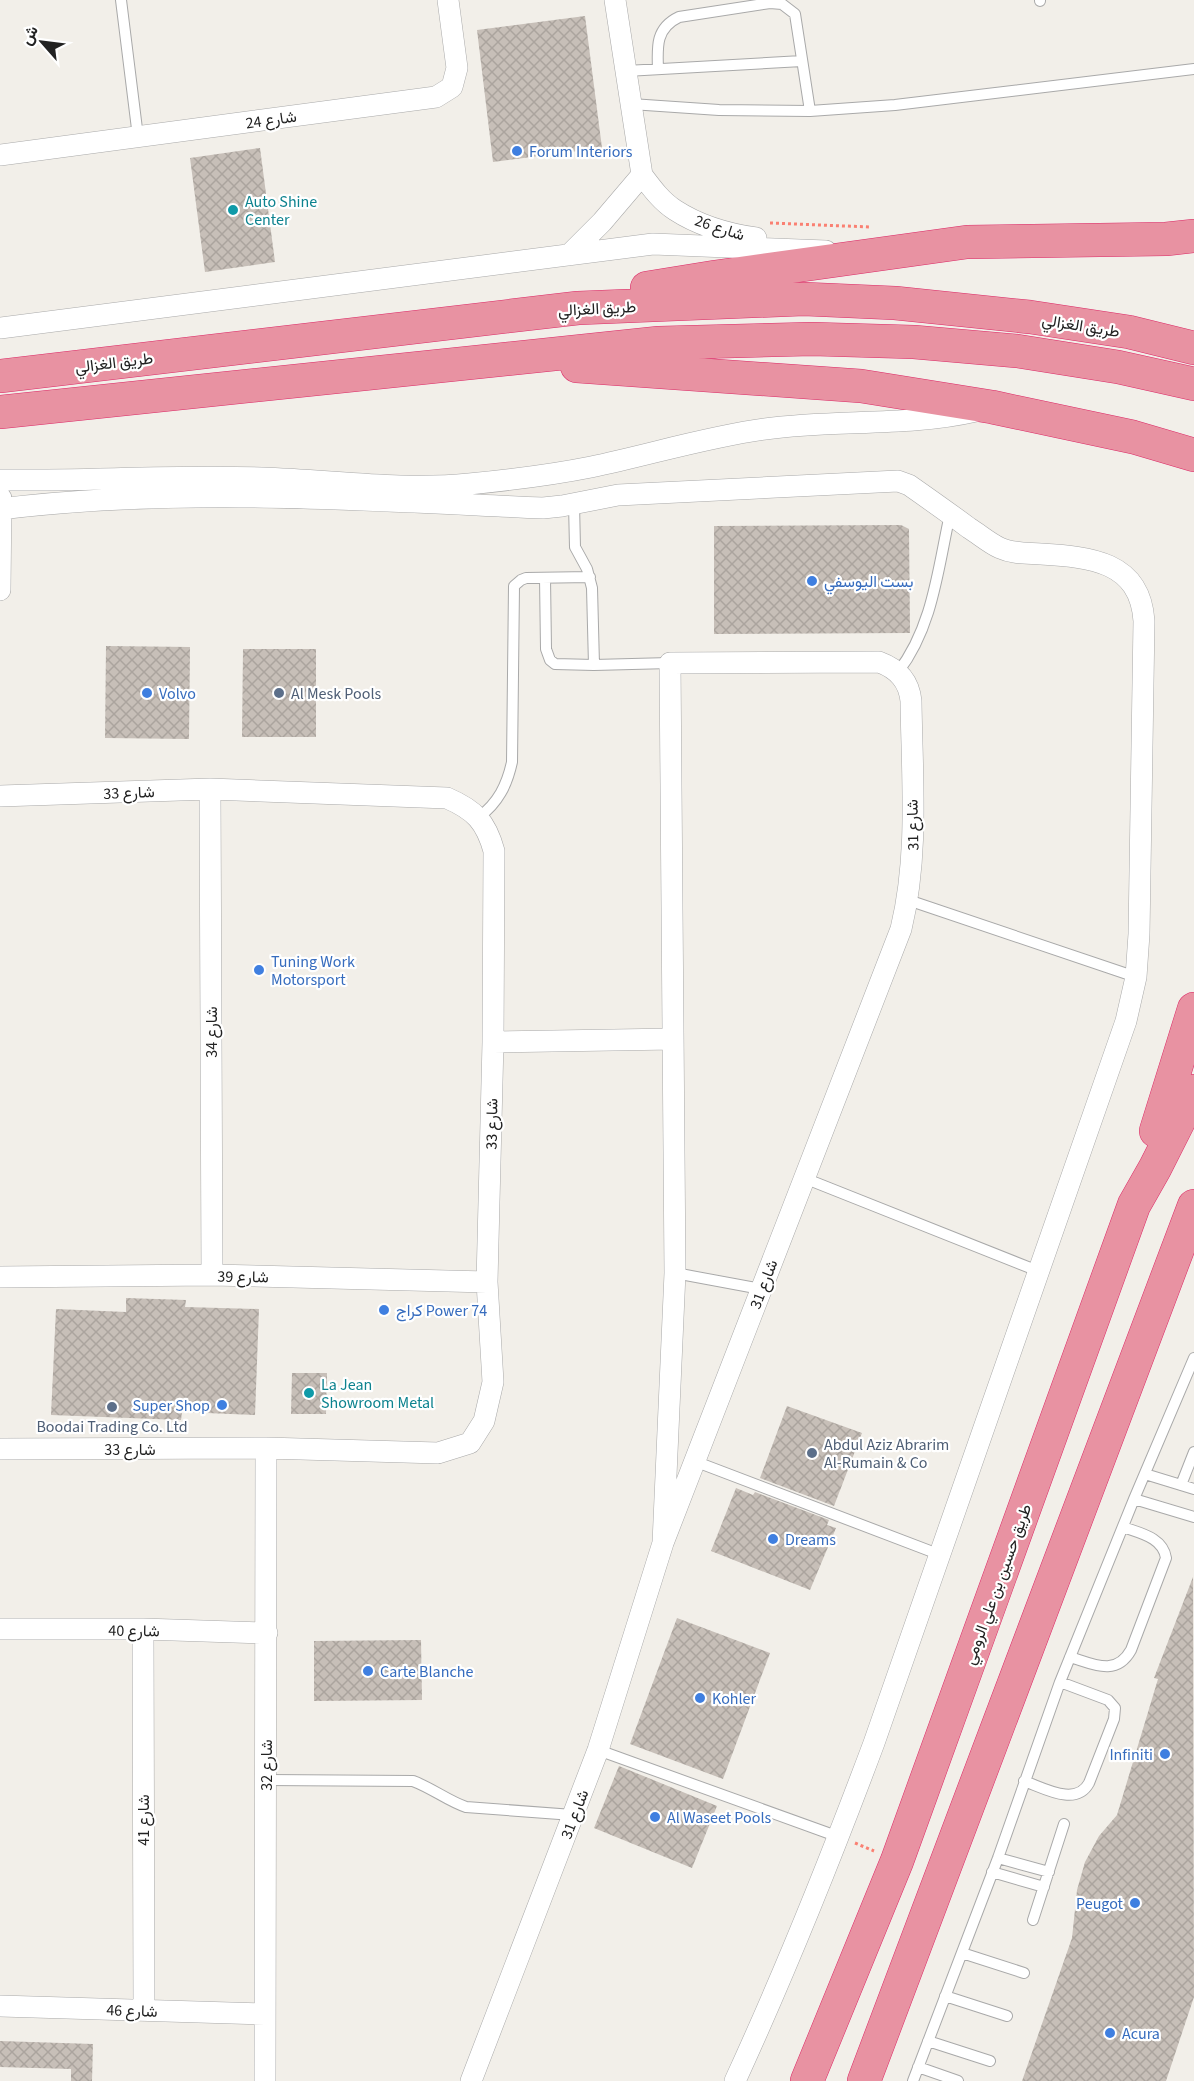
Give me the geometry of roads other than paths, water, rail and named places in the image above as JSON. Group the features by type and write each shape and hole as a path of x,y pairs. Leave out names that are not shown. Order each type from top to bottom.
{"highway":[{"path":"578,308 639,290 867,241 1185,239"},
{"name":"طريق الغزالي","path":"0,376 578,308 804,300 895,303 1030,317 1129,332 1194,348"},
{"path":"0,412 659,343 812,339 914,342 1028,353 1118,367 1194,384"},
{"path":"482,360 861,386 992,407 1133,437 1194,455"},
{"path":"1056,422 1194,476"},
{"path":"1134,1205 1194,1009"},
{"name":"طريق حسين بن علي الرومي","path":"807,2081 897,1861 1134,1205 1194,1091"},
{"path":"864,2081 1194,1206"},
{"path":"1124,1394 1170,1318 1194,1270"}],"street":[{"name":"شارع 24","path":"0,155 436,97 452,87 458,68 448,0"},
{"path":"569,255 602,222 642,175 615,0"},
{"name":"شارع 26","path":"642,175 655,192 673,209 700,223 745,236 791,242 814,250"},
{"path":"0,328 653,244 814,250 867,241"},
{"path":"0,590 1,480 261,478 416,487 468,484 590,467 765,429 818,423 912,421 952,416 992,407"},
{"path":"0,509 135,498 329,499 543,508 618,495 891,480 909,485 992,543 1009,551 1077,556 1103,563 1124,575 1131,582 1141,601 1144,621 1139,934 1136,977 1126,1021 938,1554 874,1743 799,1937 735,2081"},
{"path":"670,663 869,661 879,662 898,672"},
{"name":"شارع 31","path":"663,1543 675,1272 670,663"},
{"name":"شارع 31","path":"471,2081 598,1750 663,1543 901,929 913,862 911,701 908,687 898,672"},
{"name":"شارع 33","path":"0,796 210,789 447,798 464,806 479,817 489,833 494,851 493,1042 487,1282 493,1382 484,1420 470,1443 438,1453 266,1448 0,1449"},
{"name":"شارع 34","path":"210,789 212,1275"},
{"path":"493,1042 673,1039"},
{"name":"شارع 39","path":"0,1277 212,1275 487,1282"},
{"name":"32 شارع","path":"265,2081 266,1448"},
{"name":"شارع 40","path":"0,1629 143,1629 267,1633"},
{"name":"شارع 41","path":"143,1629 144,2010"},
{"name":"شارع 46","path":"0,2006 265,2014"}],"lane":[{"path":"121,0 138,137"},
{"path":"658,69 659,34 671,21 679,17 770,3 782,4 795,14 810,111"},
{"path":"626,71 802,61"},
{"path":"631,104 719,110 810,111 895,105 1194,69"},
{"path":"574,504 575,547 590,577 592,588 594,665"},
{"path":"898,672 913,651 923,629 950,514"},
{"path":"479,817 496,802 504,789 512,762 513,590 521,579 590,577"},
{"path":"545,578 547,655 555,664 670,663"},
{"path":"908,900 1136,977"},
{"path":"804,1178 1038,1270"},
{"path":"675,1272 762,1288"},
{"path":"914,2081 998,1858 1060,1682 1134,1499 1192,1371 1194,1358"},
{"path":"1181,1485 1194,1452"},
{"path":"694,1461 938,1554"},
{"path":"1145,1474 1194,1489"},
{"path":"1134,1499 1194,1517"},
{"path":"1070,1657 1108,1667 1122,1662 1131,1650 1166,1557 1165,1550 1156,1540 1123,1527"},
{"path":"1024,1781 1066,1795 1078,1795 1083,1792 1089,1783 1114,1719 1115,1708 1108,1700 1060,1682"},
{"path":"598,1750 839,1837"},
{"path":"266,1780 413,1780 466,1807 573,1815"},
{"path":"1033,1920 1064,1824"},
{"path":"998,1858 1049,1872"},
{"path":"992,1872 1044,1887"},
{"path":"962,1953 1024,1973"},
{"path":"945,1996 1007,2016"},
{"path":"928,2041 990,2061"},
{"path":"918,2067 958,2081"}],"place":[{"name":"Forum Interiors","path":"517,151"},
{"name":"Auto Shine Center","path":"233,210"},
{"name":"بست اليوسفي","path":"812,581"},
{"name":"Volvo","path":"147,693"},
{"name":"Al Mesk Pools","path":"279,693"},
{"name":"Tuning Work Motorsport","path":"259,970"},
{"name":"كراج Power 74","path":"384,1310"},
{"name":"La Jean Showroom Metal","path":"309,1393"},
{"name":"Super Shop","path":"222,1405"},
{"name":"Boodai Trading Co. Ltd","path":"112,1407"},
{"name":"Abdul Aziz Abrarim Al-Rumain & Co","path":"812,1453"},
{"name":"Dreams","path":"773,1539"},
{"name":"Carte Blanche","path":"368,1671"},
{"name":"Kohler","path":"700,1698"},
{"name":"Infiniti","path":"1165,1754"},
{"name":"Al Waseet Pools","path":"655,1817"},
{"name":"Peugot","path":"1135,1903"},
{"name":"Acura","path":"1110,2033"}]}
